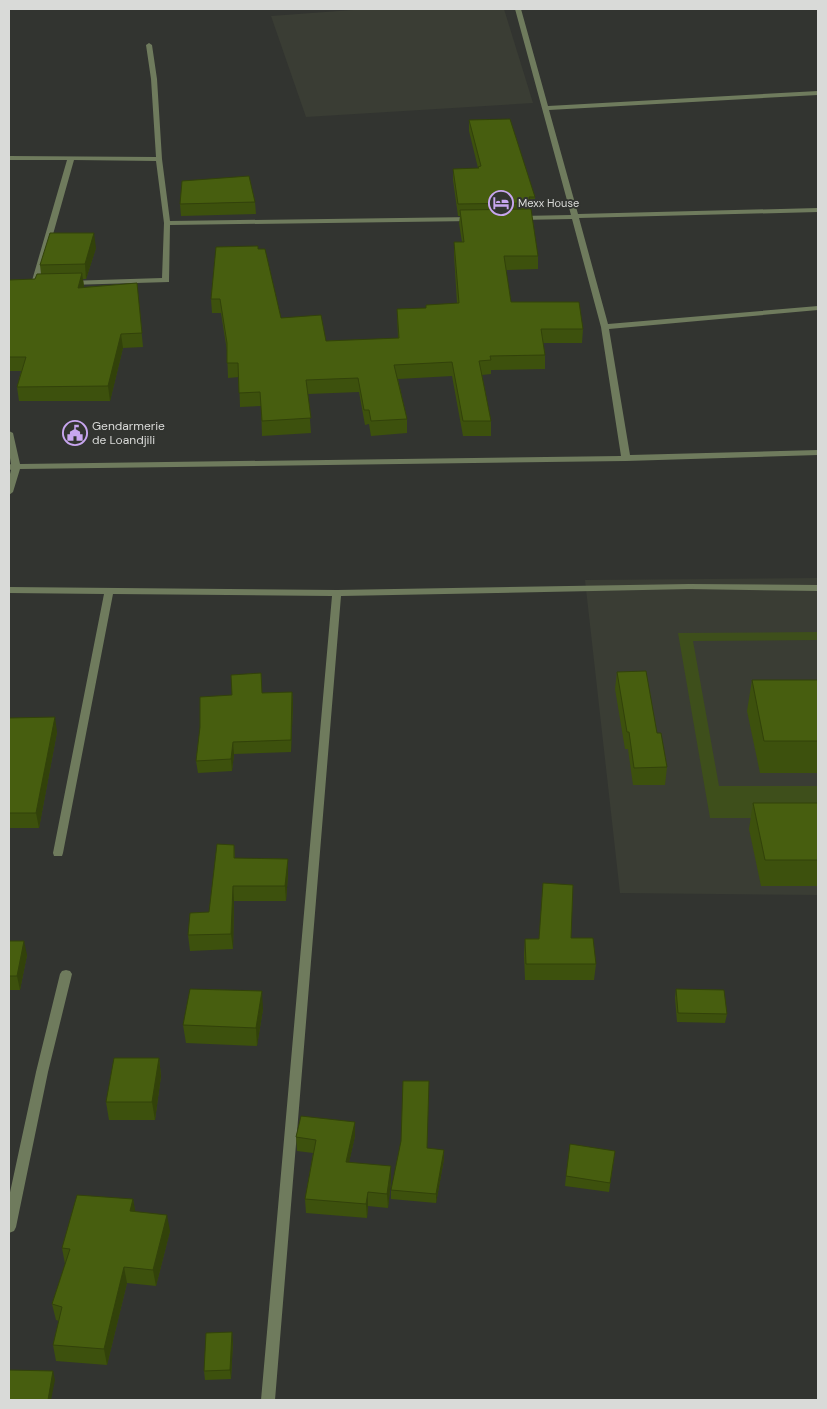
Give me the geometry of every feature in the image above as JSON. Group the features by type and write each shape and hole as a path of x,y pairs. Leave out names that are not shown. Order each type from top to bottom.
{"street":[{"path":"518,9 605,327 626,458"},
{"path":"63,283 166,280 167,223 159,159 154,80 149,44"},
{"path":"546,108 818,93"},
{"path":"9,158 159,159"},
{"path":"35,284 72,159"},
{"path":"515,218 575,218 818,210"},
{"path":"167,223 485,219"},
{"path":"26,284 44,284"},
{"path":"605,327 818,308"},
{"path":"9,433 12,467 9,492"},
{"path":"12,467 626,458 818,453"},
{"path":"9,590 337,594 689,587 818,588"},
{"path":"58,853 109,591"},
{"path":"268,1400 337,594"},
{"path":"9,1227 42,1072 66,974"}],"shaded area":[{"path":"366,9 504,9 533,103 306,117 271,16"},
{"path":"818,578 818,895 620,893 585,580"}],"green space":[{"path":"818,632 818,640 693,641 719,786 818,786 818,818 710,818 678,633"}],"building":[{"path":"510,119 535,197 529,197 530,203 458,204 453,169 479,168 481,166 469,120"},
{"path":"249,176 255,202 180,204 182,181"},
{"path":"531,209 538,256 504,256 511,302 579,302 583,329 541,329 545,355 490,356 491,360 479,361 491,421 463,421 452,362 394,365 407,419 371,421 369,410 364,410 358,378 306,380 311,418 262,421 260,392 239,393 238,363 227,363 227,343 220,299 211,299 216,247 258,246 258,249 265,249 281,318 321,315 326,341 399,338 397,309 426,308 426,305 459,303 454,242 464,242 460,210"},
{"path":"50,233 94,233 85,264 40,265"},
{"path":"82,273 78,288 137,283 142,333 121,334 108,386 17,387 26,357 9,357 9,280 35,279 37,274"},
{"path":"646,671 657,733 661,733 667,767 634,768 617,672"},
{"path":"261,673 262,693 292,692 291,740 233,742 231,759 196,761 200,727 200,697 232,695 231,675"},
{"path":"752,680 818,680 818,741 764,741"},
{"path":"55,717 36,813 9,813 9,718"},
{"path":"753,803 818,803 818,860 765,860"},
{"path":"217,844 234,845 234,858 288,859 285,886 233,886 231,934 188,935 190,913 209,912"},
{"path":"543,883 573,885 571,938 593,938 596,964 526,964 525,939 539,939"},
{"path":"9,941 24,941 17,976 9,976"},
{"path":"190,989 262,991 256,1028 183,1025"},
{"path":"676,989 724,990 727,1014 678,1013"},
{"path":"114,1058 159,1058 152,1102 106,1102"},
{"path":"403,1081 429,1081 427,1148 444,1150 436,1194 391,1190 401,1141"},
{"path":"301,1116 355,1122 346,1162 391,1166 387,1194 368,1192 366,1204 305,1199 316,1140 296,1137"},
{"path":"570,1144 615,1151 610,1183 566,1176"},
{"path":"77,1195 133,1199 130,1211 167,1215 153,1270 124,1267 104,1349 53,1345 62,1307 52,1304 70,1249 62,1248"},
{"path":"232,1332 230,1370 204,1371 206,1333"},
{"path":"9,1370 53,1371 48,1400 9,1400"}],"place":[{"name":"Mexx House","path":"501,203"},
{"name":"Gendarmerie de Loandjili","path":"75,433"}]}
